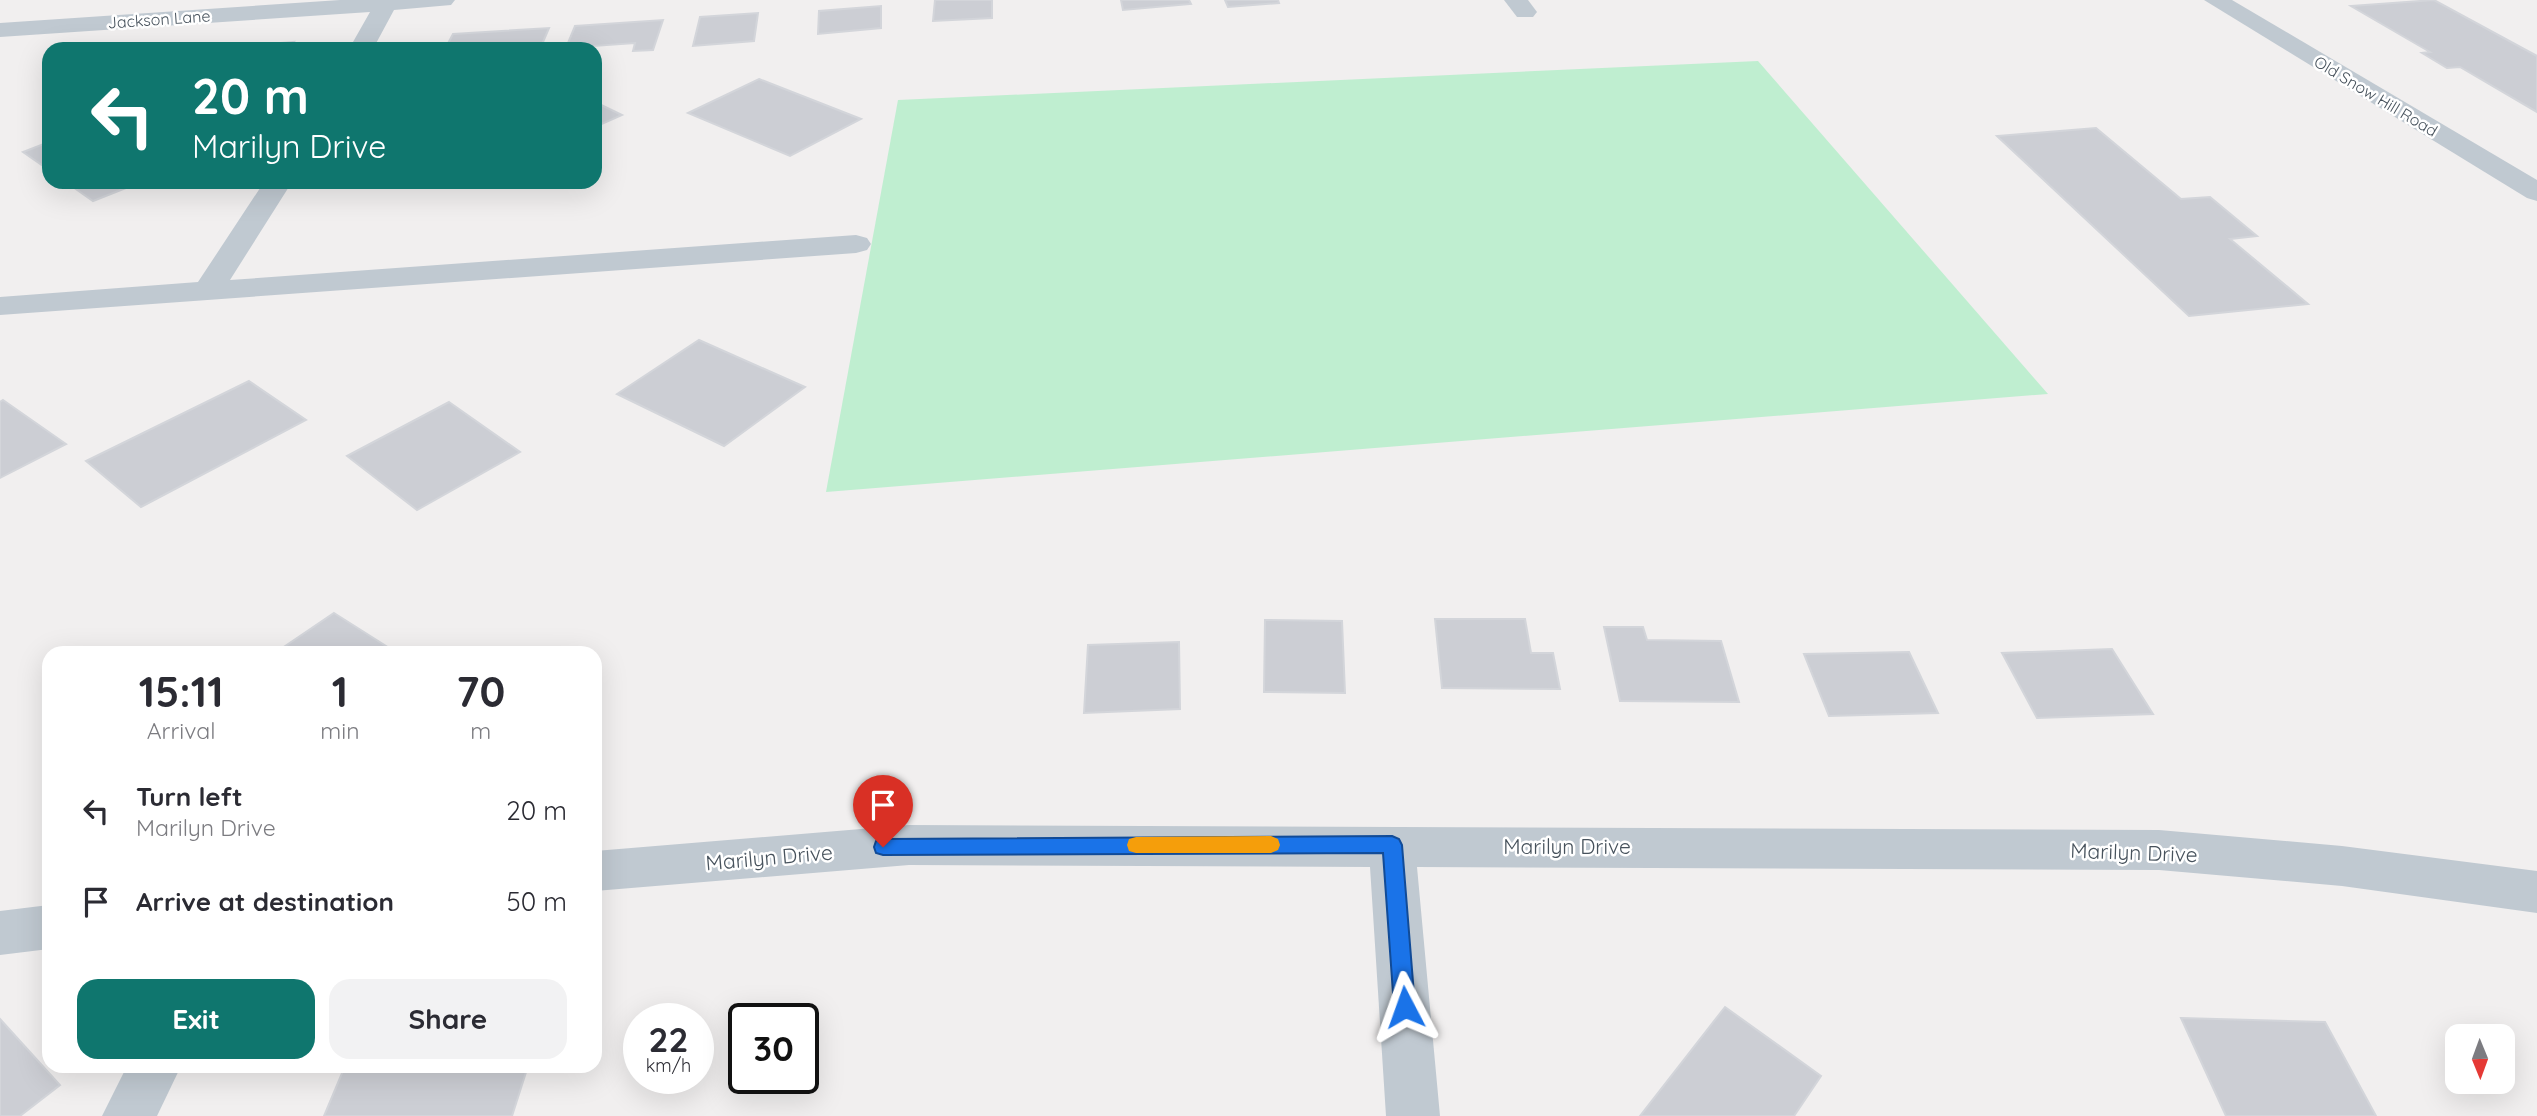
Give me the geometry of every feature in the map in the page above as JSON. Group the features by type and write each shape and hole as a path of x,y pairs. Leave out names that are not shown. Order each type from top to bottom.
{"street":[{"name":"Jackson Lane","path":"0,30 443,0"},
{"name":"Old Snow Hill Road","path":"2216,0 2537,192"},
{"path":"365,42 387,2"},
{"path":"209,289 273,189"},
{"path":"0,306 856,244"},
{"name":"Marilyn Drive","path":"602,870 909,845 2159,850 2342,866 2537,892"},
{"path":"1392,845 1413,1116"},
{"path":"0,933 42,928"},
{"path":"129,1116 151,1073"}],"green space":[{"path":"1758,61 2048,394 826,492 898,100"}],"building":[{"path":"935,0 992,0 992,18 933,21"},
{"path":"1121,0 1189,0 1191,4 1123,10"},
{"path":"1225,0 1278,0 1279,3 1228,7"},
{"path":"2434,0 2537,56 2537,112 2460,67 2447,68 2422,53 2430,52 2351,6"},
{"path":"881,6 881,28 818,34 819,11"},
{"path":"758,13 754,41 693,46 700,17"},
{"path":"663,20 653,50 633,51 635,43 602,45 602,42 568,42 575,26"},
{"path":"549,28 543,42 449,42 453,34"},
{"path":"759,79 861,119 790,156 688,113"},
{"path":"602,105 622,115 602,124"},
{"path":"2096,128 2181,199 2210,197 2257,236 2230,239 2308,304 2189,316 1997,136"},
{"path":"42,145 42,165 23,152"},
{"path":"76,189 123,189 93,201"},
{"path":"699,340 805,387 724,446 617,394"},
{"path":"249,381 306,420 141,507 86,461"},
{"path":"3,400 66,444 0,478 0,402"},
{"path":"449,402 520,452 417,510 347,456"},
{"path":"334,613 386,646 285,646"},
{"path":"1435,619 1525,619 1531,653 1553,653 1560,689 1442,688"},
{"path":"1265,620 1342,621 1345,693 1264,692"},
{"path":"1604,627 1643,627 1647,640 1721,641 1739,702 1620,701"},
{"path":"1179,642 1180,709 1084,713 1088,645"},
{"path":"2112,649 2153,714 2037,718 2002,653"},
{"path":"1909,652 1938,713 1829,716 1804,654"},
{"path":"1725,1007 1821,1076 1794,1116 1640,1116"},
{"path":"2181,1018 2325,1022 2376,1116 2226,1116"},
{"path":"0,1019 42,1065 42,1073 49,1073 60,1085 20,1116 0,1116"},
{"path":"342,1073 526,1073 512,1116 324,1116"}],"slow traffic":[{"path":"1136,845 1271,845"}],"route":[{"path":"883,847 1392,845 1405,1007"}]}
